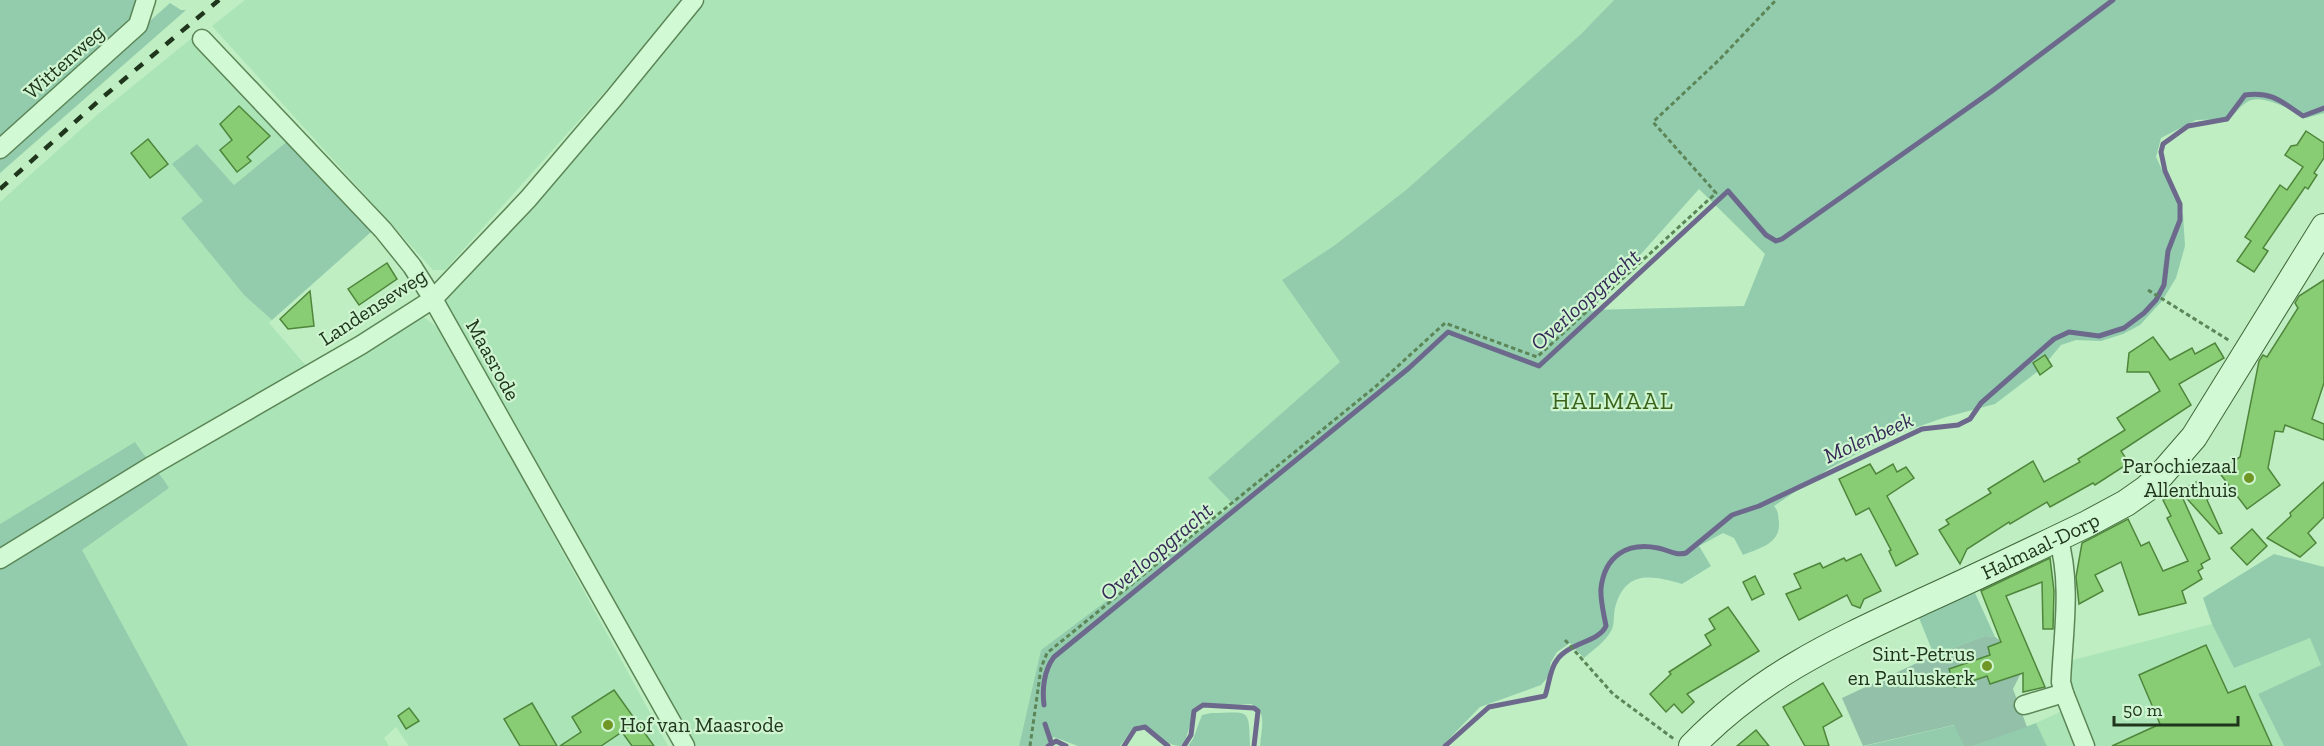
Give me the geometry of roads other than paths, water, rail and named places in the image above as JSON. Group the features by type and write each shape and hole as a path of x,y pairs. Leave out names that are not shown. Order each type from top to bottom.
{"street":[{"name":"Wittenweg","path":"0,149 138,25 146,0"},
{"name":"Landenseweg","path":"0,559 163,459 362,345 433,299 528,199 694,0"},
{"name":"Maasrode","path":"202,39 383,230 412,266 433,299 685,746"},
{"name":"Halmaal-Dorp","path":"1684,743 1771,679 1816,653 2126,503 2161,475 2194,437 2324,227"},
{"path":"2058,537 2064,557 2065,580 2061,682 2085,746"},
{"path":"2024,705 2064,693"}],"waterway":[{"name":"Overloopgracht","path":"1044,705 1044,680 1054,657 1409,368 1448,332 1539,366 1728,191 1766,235 1776,241 1782,239 1992,91 2113,0"},
{"name":"Molenbeek","path":"1445,746 1489,707 1545,696 1551,672 1562,654 1597,636 1606,626 1601,588 1603,577 1607,567 1620,553 1637,547 1686,553 1732,515 1759,506 1922,429 1958,425 1970,419 1981,403 2054,339 2069,332 2099,336 2124,328 2144,313 2156,300 2164,285 2168,251 2180,220 2180,204 2165,171 2161,152 2163,144 2188,126 2227,119 2245,95 2270,96 2303,116 2324,108"},
{"name":"Molenbeek","path":"1184,746 1191,735 1194,711 1203,705 1254,708 1258,711 1254,746"},
{"name":"Overloopgracht","path":"1045,724 1051,742"},
{"name":"Molenbeek","path":"1124,746 1135,729 1145,727 1168,746"},
{"name":"Molenbeek","path":"1048,746 1056,741 1066,746"}],"railway":[{"path":"0,189 103,97 219,0"}],"place":[{"name":"Parochiezaal Allenthuis","path":"2249,478"},
{"name":"Sint-Petrus en Pauluskerk","path":"1987,666"},
{"name":"Hof van Maasrode","path":"608,725"}],"district":[{"name":"HALMAAL","path":"1613,401"}]}
